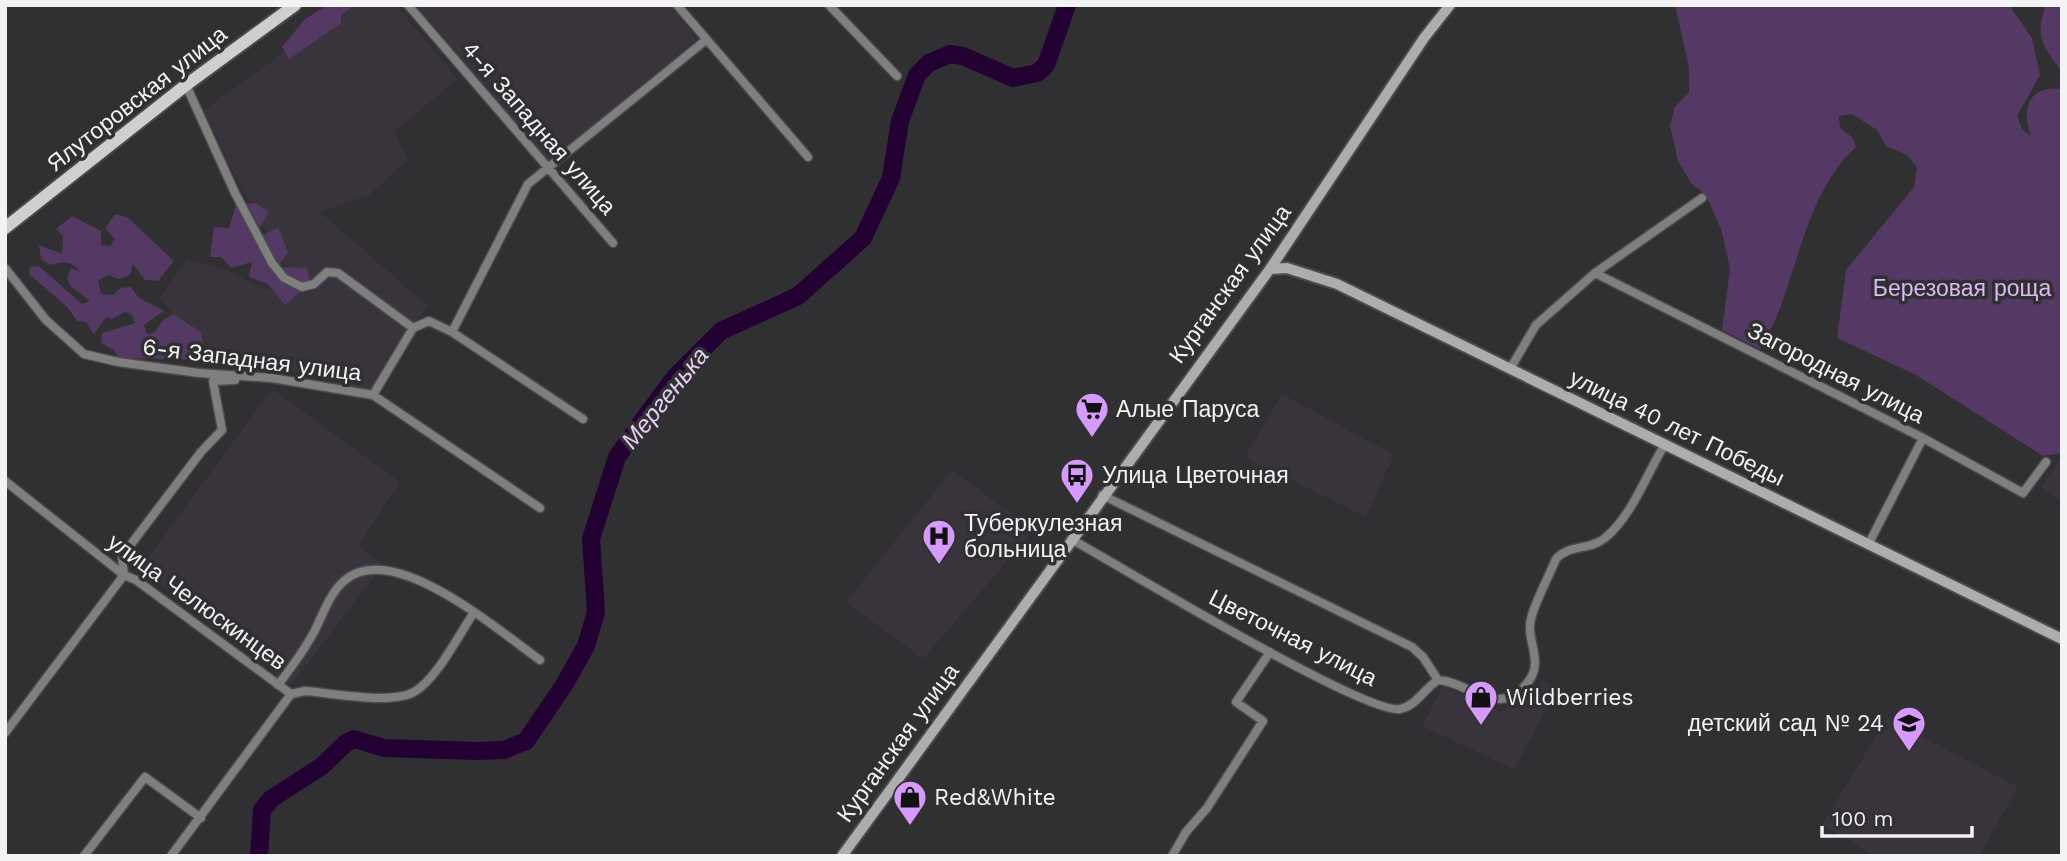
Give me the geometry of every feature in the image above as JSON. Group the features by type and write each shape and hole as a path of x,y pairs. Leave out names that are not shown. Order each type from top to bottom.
{"main road":[{"name":"Ялуторовская улица","path":"5,228 186,85 295,5"},
{"name":"Курганская улица","path":"842,856 1102,495 1270,269 1419,46 1450,5"},
{"name":"улица 40 лет Победы","path":"1270,269 1287,268 1337,284 2062,639"}],"street":[{"name":"4-я Западная улица","path":"408,5 613,243"},
{"path":"677,5 808,157"},
{"path":"830,5 897,75"},
{"path":"452,332 528,184 549,170 706,40"},
{"path":"186,85 235,193 284,278 302,287 314,284 327,272 338,273 413,328"},
{"path":"1510,369 1536,325 1595,273 1702,198"},
{"name":"6-я Западная улица","path":"5,268 46,320 84,354 199,373 272,378 373,395 540,508"},
{"name":"Загородная улица","path":"1595,273 1923,438 2022,493 2046,462"},
{"path":"373,395 413,328 429,321 452,332 583,419"},
{"path":"5,733 124,575 122,556 201,452 222,430 214,381 272,378"},
{"path":"1868,545 1923,438"},
{"path":"1102,495 1412,647 1423,657 1438,680 1450,681 1482,696 1499,699 1513,696 1524,688 1534,670 1535,661 1530,641 1531,615 1556,559 1562,552 1572,548 1595,545 1620,523 1664,446"},
{"name":"улица Челюскинцев","path":"5,481 124,575 136,580 291,694 305,691 395,698 413,693 428,680 473,614"},
{"name":"Цветочная улица","path":"1072,539 1270,652 1360,697 1398,710 1412,704 1438,680"},
{"path":"278,685 305,649 343,582 359,571 376,567 398,571 432,587 540,660"},
{"path":"1172,856 1186,832 1208,808 1263,721 1236,702 1270,652"},
{"path":"171,856 291,694"},
{"path":"84,856 145,777 201,818"}],"shaded area":[{"path":"350,5 396,5 458,79 394,132 408,160 369,195 320,212 428,306 412,325 339,271 305,284 283,263 237,180 204,110"},
{"path":"416,5 669,5 697,39 549,161"},
{"path":"187,259 229,271 264,289 308,292 327,275 338,276 409,329 370,391 277,368 210,358 160,298"},
{"path":"272,389 400,482 358,546 383,565 291,685 140,569"},
{"path":"1282,394 1394,455 1366,517 1245,457"},
{"path":"2062,455 2062,501 2041,488"},
{"name":"Туберкулезная больница","path":"952,470 1034,530 923,659 846,602"},
{"path":"1543,680 1558,688 1514,769 1422,726 1443,686 1501,712"},
{"name":"детский сад № 24","path":"1887,718 2018,787 1979,856 1875,856 1822,825"}],"green space":[{"path":"328,5 355,5 341,15 341,23 289,59 282,47 305,19"},
{"name":"Березовая роща","path":"1675,5 2009,5 2032,38 2040,75 2017,116 2022,129 2031,136 2027,109 2034,95 2050,89 2062,89 2062,453 2043,456 1916,375 1837,338 1846,270 1914,187 1917,168 1907,155 1886,146 1877,130 1852,114 1839,116 1840,128 1853,138 1856,147 1828,182 1817,202 1779,311 1760,349 1722,330 1730,269 1722,232 1706,195 1691,183 1678,161 1670,125 1675,107 1689,92 1689,68"},
{"path":"2046,5 2062,5 2062,72 2042,41 2042,16"},
{"path":"255,203 269,212 259,229 264,235 278,227 288,252 278,267 307,268 310,283 285,305 268,284 249,277 252,262 231,268 221,257 210,257 214,227 229,228 236,205"},
{"path":"115,214 127,217 174,261 158,281 145,280 133,264 130,275 119,279 108,275 98,281 101,294 113,295 120,288 131,287 139,298 164,311 144,325 147,334 154,333 163,320 173,314 201,332 205,360 118,358 115,351 101,343 102,333 135,323 132,315 125,312 112,319 106,317 94,334 86,322 77,321 68,308 29,274 30,267 39,266 82,304 90,301 70,286 67,278 71,268 80,271 74,265 66,263 50,265 41,259 39,245 62,254 63,236 56,229 72,216 101,231 101,245 110,246 115,239 105,228"}],"waterway":[{"name":"Мергенька","path":"259,856 262,810 271,799 322,766 346,743 354,739 384,748 477,751 504,750 526,741 564,685 586,646 596,612 591,539 617,457 646,416 675,377 721,331 798,296 863,238 891,178 900,121 917,75 929,63 950,54 963,56 1013,78 1037,73 1046,65 1067,5"}],"place":[{"name":"Алые Паруса","path":"1092,439"},
{"name":"Улица Цветочная","path":"1077,505"},
{"name":"Туберкулезная больница","path":"939,566"},
{"name":"Wildberries","path":"1481,727"},
{"name":"детский сад № 24","path":"1909,753"},
{"name":"Red&White","path":"910,827"}]}
